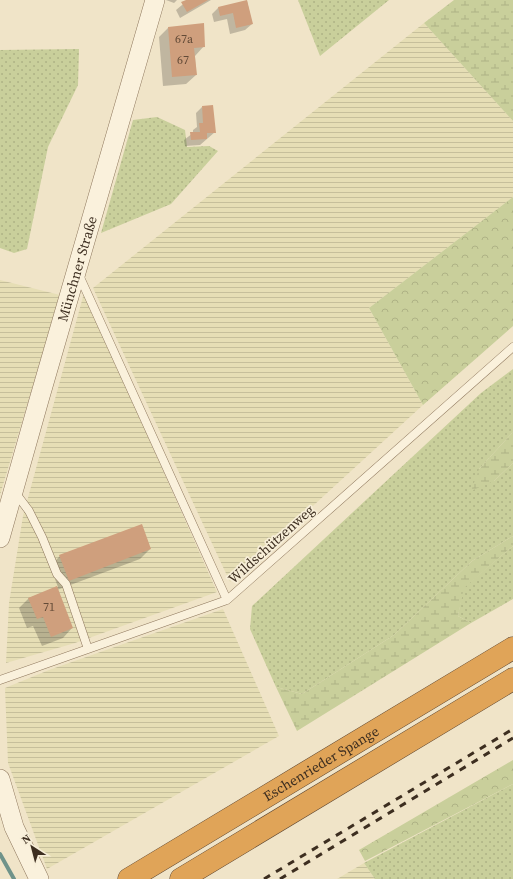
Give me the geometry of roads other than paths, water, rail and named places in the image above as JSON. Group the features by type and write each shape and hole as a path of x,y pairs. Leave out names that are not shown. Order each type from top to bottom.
{"highway":[{"name":"Eschenrieder Spange","path":"130,879 513,648"},
{"name":"Eschenrieder Spange","path":"181,879 513,679"}],"street":[{"name":"Münchner Straße","path":"0,538 155,0"},
{"path":"0,779 14,827 39,879"}],"lane":[{"path":"77,270 227,600"},
{"name":"Wildschützenweg","path":"0,680 227,600 513,347"},
{"path":"14,490 28,511 42,537 57,574 66,584 88,649"}],"waterway":[{"path":"0,854 14,879"}],"railway":[{"path":"264,879 513,729"},
{"path":"280,879 513,738"}]}
